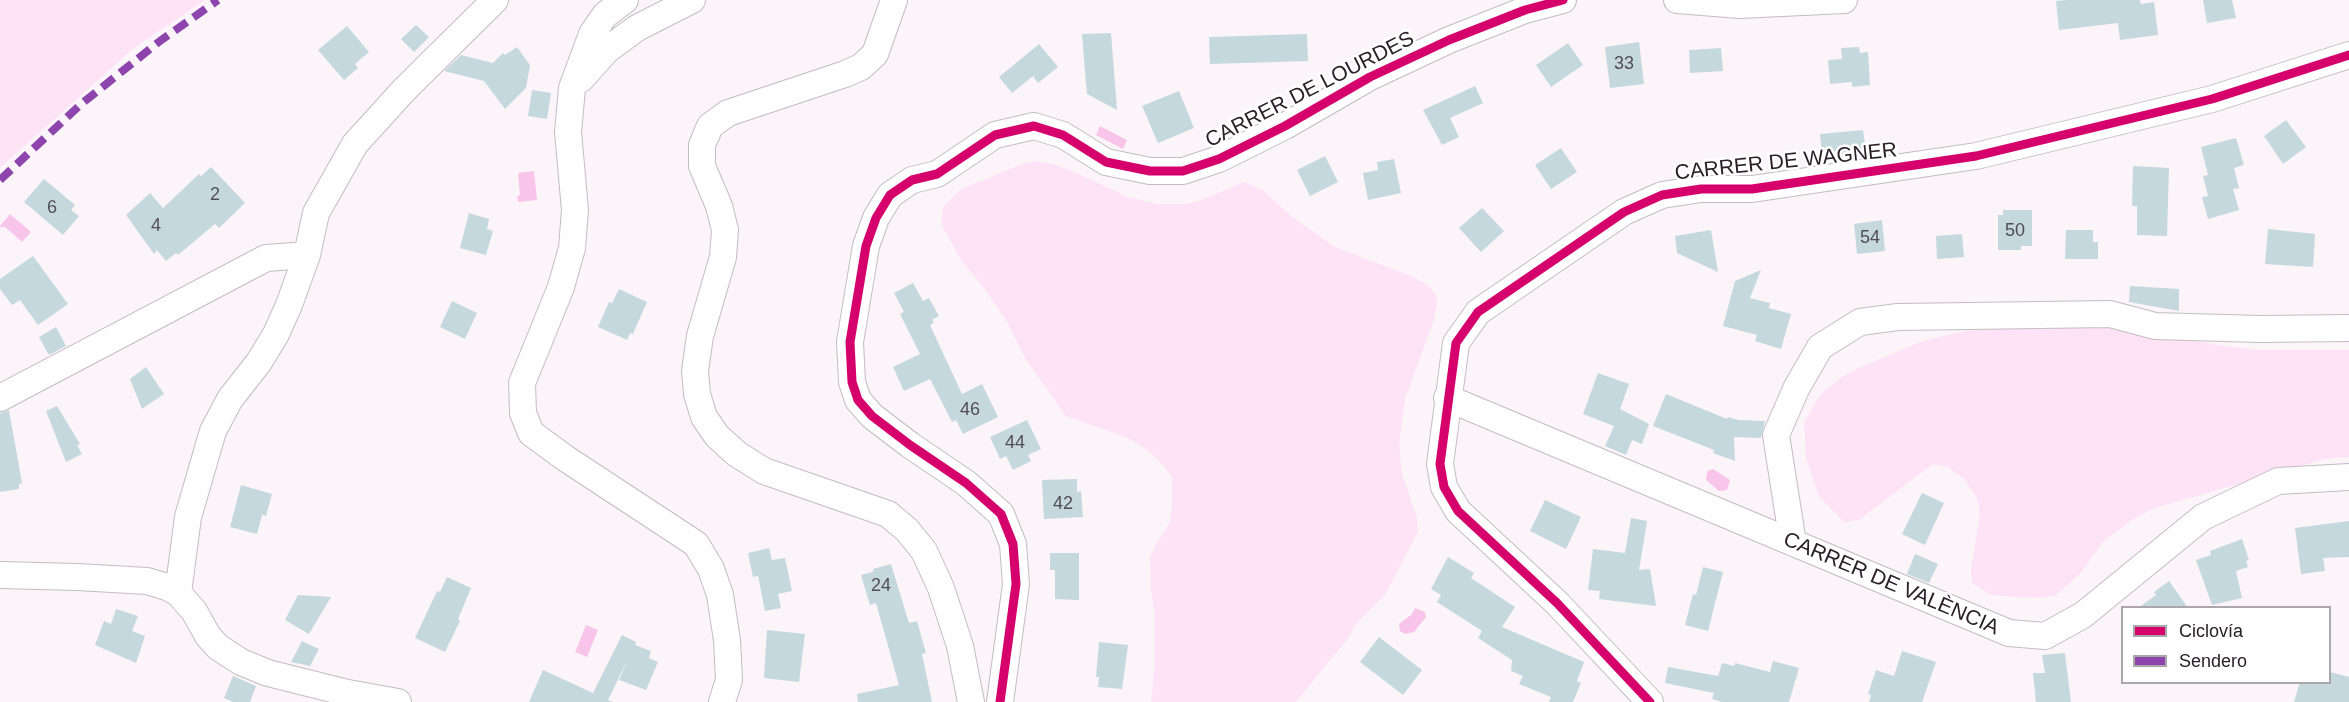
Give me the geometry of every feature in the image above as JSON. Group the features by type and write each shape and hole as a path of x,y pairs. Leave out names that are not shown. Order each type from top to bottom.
{"street":[{"path":"178,593 188,517 213,431 230,399 260,362 276,334 307,255 316,213 355,144 404,90 495,0"},
{"path":"626,0 605,15 592,34 572,88 568,132 575,210 572,248 561,288 522,383 523,413 531,433 696,544 711,569 720,595 729,680 722,702"},
{"path":"572,88 607,50 638,28 692,0"},
{"path":"894,0 875,54 861,67 728,113 710,126 702,145 702,166 719,206 725,230 723,257 700,336 695,371 697,394 704,417 717,436 737,454 764,471 888,514 906,530 924,551 941,588 960,646 971,702"},
{"name":"CARRER DE LOURDES","path":"1000,702 1016,584 1013,544 1001,514 966,483 872,416 858,400 852,382 850,342 866,246 876,218 890,195 912,180 937,174 995,135 1034,126 1064,135 1106,162 1150,171 1183,171 1219,159 1285,126 1370,77 1449,40 1525,10 1563,0"},
{"path":"1677,0 1740,5 1844,0"},
{"name":"CARRER DE WAGNER","path":"1650,702 1557,603 1458,511 1444,487 1440,464 1456,343 1478,312 1624,212 1662,195 1701,189 1752,189 1976,156 2212,99 2349,55"},
{"path":"0,398 266,258 307,255"},
{"path":"1793,543 1776,435 1796,389 1820,347 1860,322 1898,317 2110,314 2155,326 2260,329 2349,328"},
{"name":"CARRER DE VALÈNCIA","path":"1447,398 2008,633 2044,636 2083,615 2203,517 2278,481 2349,477"},
{"path":"0,575 76,576 147,581 167,586 178,593 194,611 208,636 218,647 241,662 268,673 348,693 398,702"}],"shaded area":[{"path":"0,0 205,0 134,48 0,168"},
{"path":"1100,126 1127,140 1123,149 1096,135"},
{"path":"1038,161 1054,164 1079,174 1128,197 1157,204 1187,204 1199,201 1244,182 1263,190 1290,215 1335,247 1409,275 1428,285 1436,294 1437,305 1434,320 1405,399 1399,447 1402,473 1417,518 1418,532 1385,595 1356,624 1349,637 1296,702 1151,702 1155,662 1155,619 1150,558 1155,545 1169,524 1172,507 1172,477 1147,450 1128,438 1066,416 1026,360 1007,322 961,260 941,224 943,207 961,189 1022,164"},
{"path":"534,171 537,200 518,202 517,196 520,195 518,173"},
{"path":"10,214 31,232 22,242 4,226 2,228 0,226"},
{"path":"2107,325 2259,350 2349,350 2349,457 2325,459 2155,508 2135,518 2103,542 2080,574 2055,596 2035,598 1990,595 1972,583 1971,569 1980,513 1977,498 1964,479 1948,467 1933,464 1859,520 1844,522 1819,497 1806,459 1804,422 1821,394 1840,378 1920,342 1955,333 1999,326"},
{"path":"1713,469 1730,480 1727,490 1719,491 1706,480 1707,471"},
{"path":"1415,608 1425,612 1426,617 1414,632 1405,634 1400,631 1399,624 1411,615"},
{"path":"586,625 598,630 587,657 575,652"}],"building":[{"path":"2140,0 2141,4 2154,2 2158,35 2120,40 2118,23 2059,30 2056,1"},
{"path":"2203,0 2232,0 2236,18 2207,23"},
{"path":"416,25 429,37 414,52 401,39"},
{"path":"347,26 369,52 355,64 358,68 344,80 318,50"},
{"path":"1111,33 1117,110 1087,94 1082,34"},
{"path":"1307,34 1308,61 1210,64 1209,37"},
{"path":"1639,42 1644,84 1610,88 1605,47"},
{"path":"1568,43 1583,65 1551,87 1536,65"},
{"path":"1039,44 1058,67 1038,83 1033,76 1012,93 999,77"},
{"path":"517,47 530,65 526,88 505,109 484,81 444,71 461,55 493,63 503,53 505,55"},
{"path":"1859,47 1860,53 1868,52 1870,85 1852,87 1852,82 1830,84 1828,60 1842,59 1841,48"},
{"path":"1721,48 1723,71 1690,73 1689,50"},
{"path":"1475,86 1483,103 1450,118 1459,137 1442,145 1423,110"},
{"path":"532,90 551,93 547,119 528,116"},
{"path":"1179,91 1194,128 1158,143 1142,106"},
{"path":"2286,120 2306,147 2283,164 2264,136"},
{"path":"1863,130 1866,152 1822,157 1820,134"},
{"path":"2236,138 2244,165 2234,168 2239,188 2233,189 2239,210 2208,219 2202,197 2208,196 2203,176 2208,175 2201,147"},
{"path":"1561,148 1577,172 1551,189 1535,165"},
{"path":"1325,156 1338,182 1310,196 1297,170"},
{"path":"1394,159 1401,193 1368,200 1363,173 1378,170 1377,162"},
{"path":"2133,166 2169,168 2167,236 2137,235 2137,206 2132,206"},
{"path":"211,167 245,203 219,228 215,224 178,255 176,253 166,261 157,250 154,254 126,215 150,193 163,208 199,174 201,176"},
{"path":"44,179 75,205 71,210 79,216 63,235 24,202"},
{"path":"1482,208 1504,231 1481,252 1459,228"},
{"path":"2003,210 2032,210 2032,246 2021,246 2021,250 1998,250 1998,215 2003,215"},
{"path":"469,213 489,219 487,229 493,231 486,255 460,248"},
{"path":"1882,220 1885,251 1857,254 1854,224"},
{"path":"2268,229 2315,234 2313,267 2265,264"},
{"path":"1711,230 1718,272 1677,253 1675,236"},
{"path":"2066,230 2093,230 2093,242 2098,242 2098,259 2065,259"},
{"path":"1962,234 1964,257 1937,259 1936,236"},
{"path":"33,256 68,304 38,325 20,300 12,305 0,289 0,279"},
{"path":"1761,270 1750,298 1770,303 1769,308 1791,314 1781,349 1755,341 1757,335 1723,326 1735,281"},
{"path":"913,283 923,301 929,298 939,316 932,320 934,323 930,325 962,394 982,384 998,417 963,434 956,420 952,422 930,379 904,391 893,367 920,354 900,314 904,312 894,293"},
{"path":"2130,286 2179,289 2179,311 2129,302"},
{"path":"619,289 647,302 633,334 630,333 627,340 598,327 609,302 612,303"},
{"path":"452,301 477,313 465,339 440,327"},
{"path":"56,327 66,346 49,355 39,337"},
{"path":"146,367 164,394 142,409 130,379"},
{"path":"1598,373 1629,384 1620,409 1649,424 1642,444 1632,440 1626,455 1605,446 1614,426 1583,414"},
{"path":"1666,394 1727,419 1728,417 1738,420 1765,421 1761,438 1734,437 1735,461 1713,453 1714,450 1653,426"},
{"path":"57,406 80,444 77,445 82,454 66,462 46,411"},
{"path":"9,410 22,483 19,484 19,489 0,492 0,413"},
{"path":"1027,420 1041,449 1028,455 1031,461 1013,470 1006,456 1000,459 990,437"},
{"path":"1077,479 1077,492 1081,491 1083,517 1044,519 1042,480"},
{"path":"241,485 272,494 266,516 262,515 257,534 230,527"},
{"path":"1922,493 1944,503 1925,545 1902,534"},
{"path":"1545,500 1581,517 1566,549 1530,531"},
{"path":"1631,518 1647,521 1639,570 1650,569 1656,606 1599,599 1600,591 1588,590 1593,549 1625,553"},
{"path":"2349,521 2349,557 2323,558 2325,571 2301,574 2295,528"},
{"path":"2242,539 2249,560 2246,561 2248,567 2236,571 2242,598 2212,605 2196,560 2211,555 2210,551"},
{"path":"769,548 772,560 785,558 792,591 778,594 781,608 765,611 758,576 753,577 748,553"},
{"path":"1050,553 1079,553 1079,600 1055,599 1055,570 1050,570"},
{"path":"1915,554 1938,564 1929,583 1907,574"},
{"path":"1448,557 1474,573 1471,578 1515,607 1502,627 1584,662 1577,681 1581,683 1573,702 1549,702 1551,697 1519,684 1523,676 1511,671 1512,660 1478,638 1482,631 1437,602 1441,595 1431,589"},
{"path":"891,564 909,623 917,621 926,653 922,654 932,702 858,702 857,694 899,685 876,603 870,605 861,575"},
{"path":"1703,567 1723,572 1708,631 1685,625"},
{"path":"447,577 471,588 458,619 460,621 445,652 415,638 437,591 440,592"},
{"path":"2169,581 2187,606 2141,606 2156,595 2154,592"},
{"path":"298,595 331,597 309,634 285,620"},
{"path":"116,609 138,616 132,631 145,636 136,663 95,645 104,621 111,624"},
{"path":"767,630 805,634 799,682 764,678"},
{"path":"622,635 636,642 635,645 651,651 649,658 658,662 646,690 619,680 628,659 608,700 613,702 529,702 543,670 593,693"},
{"path":"1379,637 1422,670 1403,695 1360,662"},
{"path":"302,641 319,649 310,666 291,662"},
{"path":"1099,642 1128,645 1122,689 1098,687 1099,677 1096,677"},
{"path":"1902,651 1936,662 1922,702 1869,702 1871,695 1868,694 1876,670 1894,676"},
{"path":"2065,653 2071,702 2036,702 2033,673 2045,673 2042,655"},
{"path":"1773,661 1799,668 1789,702 1722,702 1712,699 1714,693 1665,683 1668,667 1718,676 1722,663 1734,666 1735,663 1770,672"},
{"path":"2331,672 2349,677 2349,702 2294,702 2299,684 2331,684"},
{"path":"233,676 256,686 250,702 233,702 224,698"}],"marked path":[{"path":"0,180 80,105 160,41 218,0"}],"cycle path":[{"path":"1000,702 1016,584 1013,544 1001,514 966,483 872,416 858,400 852,382 850,342 866,246 876,218 890,195 912,180 937,174 995,135 1034,126 1063,135 1106,162 1150,171 1183,171 1219,159 1285,126 1370,77 1449,40 1525,10 1563,0"},
{"path":"1650,702 1557,603 1458,511 1444,487 1440,464 1456,343 1478,312 1624,212 1662,195 1701,189 1752,189 1976,156 2212,99 2349,55"}]}
